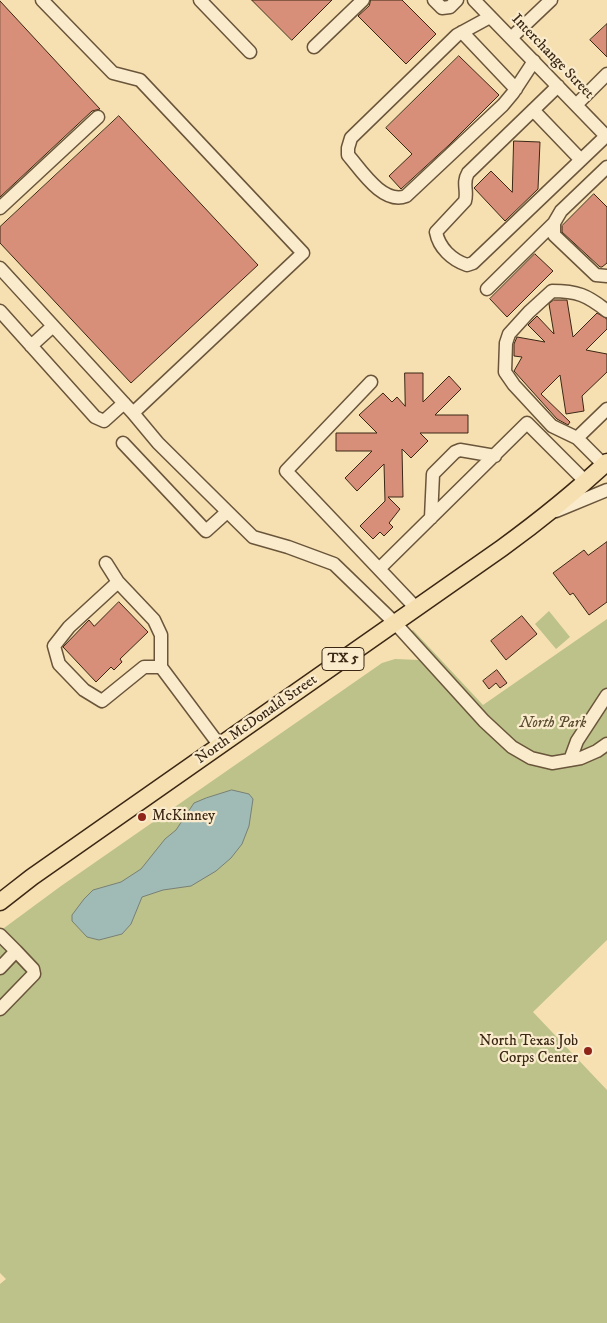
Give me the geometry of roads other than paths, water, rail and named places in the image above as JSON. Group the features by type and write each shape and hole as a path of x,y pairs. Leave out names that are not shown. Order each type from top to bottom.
{"main road":[{"name":"North McDonald Street","path":"0,902 549,513 598,471"}],"street":[{"path":"42,0 113,73 140,80 303,253 133,413"},
{"path":"200,0 250,52"},
{"path":"314,46 363,0"},
{"path":"434,0 442,8 446,9 457,0"},
{"name":"Interchange Street","path":"474,0 607,136"},
{"path":"511,38 550,0"},
{"path":"490,17 457,35 351,138 348,155 377,189 393,198 406,196 502,105 534,61"},
{"path":"462,32 516,88"},
{"path":"576,105 607,74"},
{"path":"558,86 464,179 467,194 465,201 436,232 437,240 452,258 468,265 473,263 607,136"},
{"path":"533,110 581,160"},
{"path":"0,208 98,117"},
{"path":"487,290 554,223 561,211 607,167"},
{"path":"554,223 554,235 596,275 607,276"},
{"path":"0,268 133,413 158,444 253,537 288,547 334,564 395,623 484,721 512,748 539,761 552,763 591,754 607,744"},
{"path":"607,311 586,295 570,291 552,292 529,312 509,334 506,343 505,372 514,385 552,426 577,438 607,486"},
{"path":"0,311 95,417 104,421 124,403"},
{"path":"31,346 53,326"},
{"path":"372,382 286,471 416,608"},
{"path":"577,438 607,409"},
{"path":"379,569 527,423 598,471"},
{"path":"122,443 206,531 227,512"},
{"path":"431,518 433,474 455,452 460,450 495,456"},
{"path":"549,513 607,490"},
{"path":"106,563 118,582 154,620 161,635 161,667 220,746"},
{"path":"118,582 69,627 54,646 59,664 84,690 102,700 144,667 161,667"},
{"path":"570,760 577,741 607,695"},
{"path":"0,935 33,969 34,974 0,1009"},
{"path":"0,968 16,951"}],"water":[{"path":"232,790 249,794 253,799 249,826 242,844 231,858 216,871 191,886 163,890 142,897 131,924 122,934 99,940 87,937 72,921 72,915 93,890 121,882 141,869 165,839 176,830 194,803"}],"place":[{"name":"McKinney","path":"142,817"},
{"name":"North Texas Job Corps Center","path":"588,1051"}],"park label":[{"name":"North Park","path":"553,724"}]}
